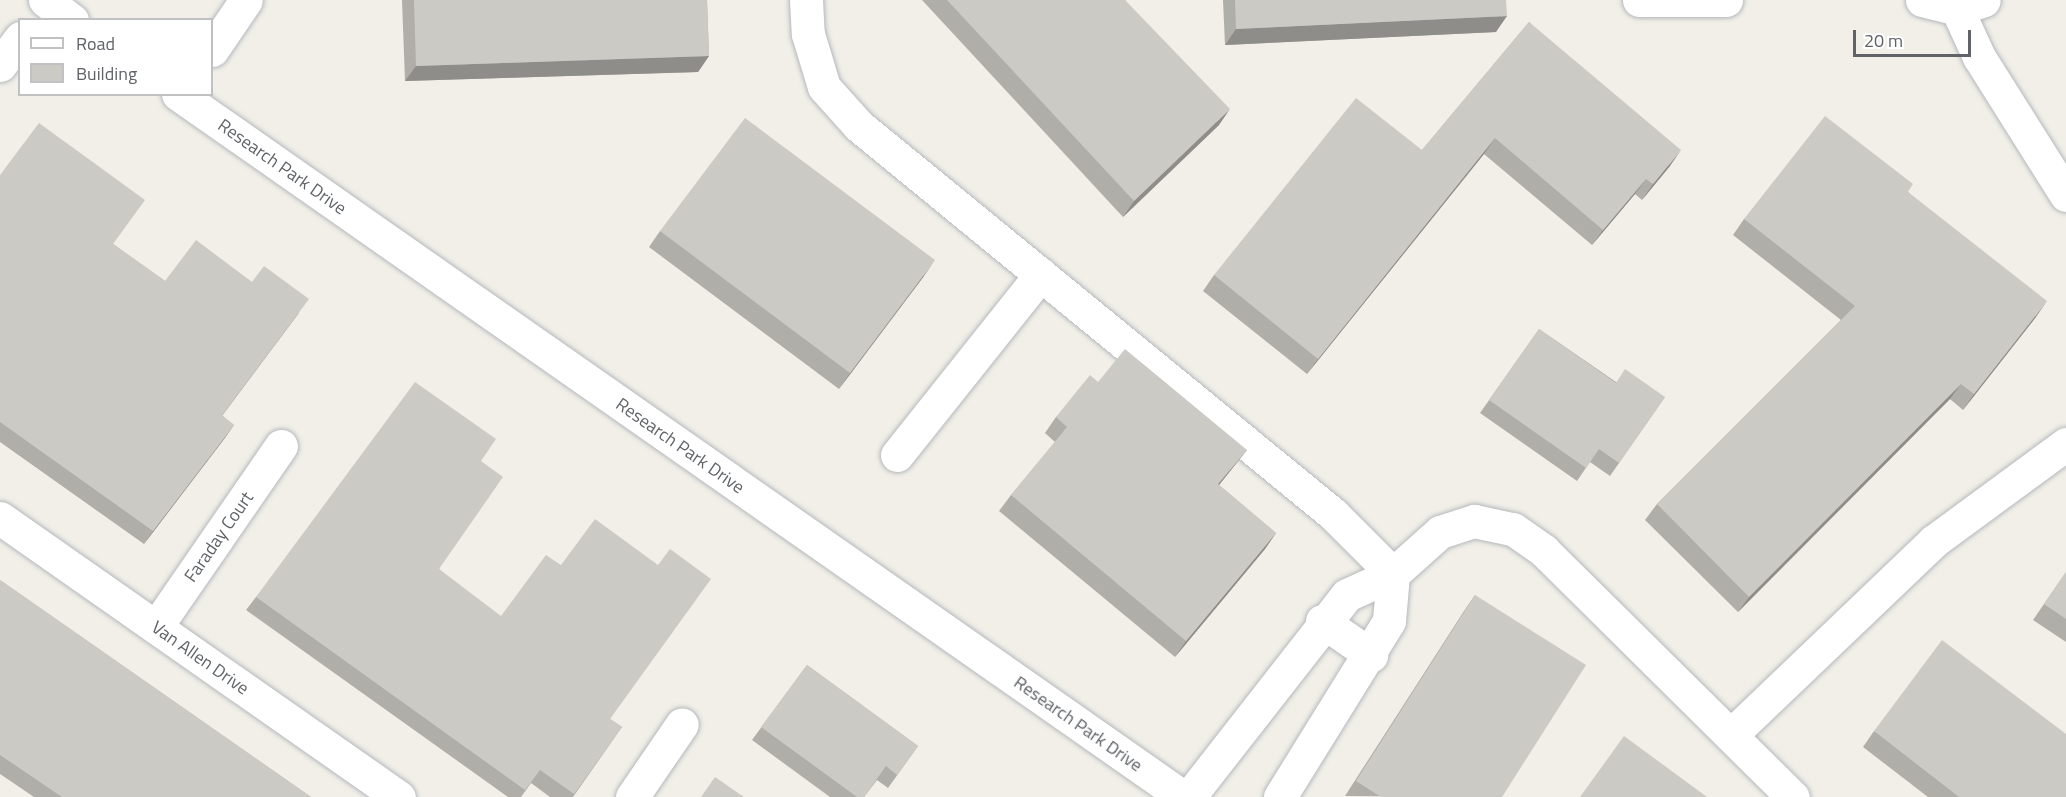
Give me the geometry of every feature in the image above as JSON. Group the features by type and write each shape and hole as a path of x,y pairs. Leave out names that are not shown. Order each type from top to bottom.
{"street":[{"path":"213,49 246,0"},
{"path":"806,0 808,34 824,87 859,126 1333,514 1393,574 1389,621 1371,655 1280,797"},
{"path":"1639,0 1726,0"},
{"path":"1922,0 1971,5 1979,57 2066,195"},
{"path":"0,65 18,41"},
{"name":"Research Park Drive","path":"180,96 1183,797"},
{"path":"897,455 1041,273"},
{"path":"1731,735 1934,540 2066,444"},
{"name":"Faraday Court","path":"156,627 281,446"},
{"name":"Van Allen Drive","path":"0,518 399,797"},
{"path":"1189,797 1322,621 1347,595 1393,574 1440,532 1474,522 1513,529 1544,551 1793,797"},
{"path":"1322,621 1371,655"},
{"path":"632,797 682,724"}],"building":[{"path":"414,0 707,0 709,56 416,66"},
{"path":"947,0 1125,0 1230,109 1134,201"},
{"path":"1235,0 1506,0 1507,16 1236,29"},
{"path":"1529,22 1681,150 1653,184 1646,179 1603,230 1495,138 1318,359 1214,275 1356,98 1422,150"},
{"path":"1825,116 1913,184 1908,192 2047,301 1974,394 1961,384 1749,597 1657,504 1855,306 1744,219"},
{"path":"745,118 935,260 850,373 660,231"},
{"path":"39,123 145,200 113,244 165,281 196,240 252,282 264,266 309,299 222,415 234,425 153,531 0,422 0,175"},
{"path":"1539,329 1616,383 1625,369 1665,397 1619,463 1599,449 1586,468 1489,400"},
{"path":"1125,349 1247,450 1218,484 1276,533 1186,641 1011,495 1067,427 1056,417 1090,375 1098,382"},
{"path":"415,382 496,439 481,461 503,477 439,569 501,616 546,555 561,565 595,519 658,565 670,549 711,579 610,719 622,727 574,794 540,770 525,790 256,597"},
{"path":"2066,572 2066,619 2044,604"},
{"path":"0,580 311,797 62,797 0,755"},
{"path":"1475,595 1586,665 1502,797 1381,797 1356,781"},
{"path":"1942,640 2066,734 2066,797 1959,797 1874,731"},
{"path":"807,665 918,746 897,775 886,766 864,797 857,797 761,727"},
{"path":"1624,736 1707,797 1580,797"},
{"path":"715,777 744,797 701,797"}]}
